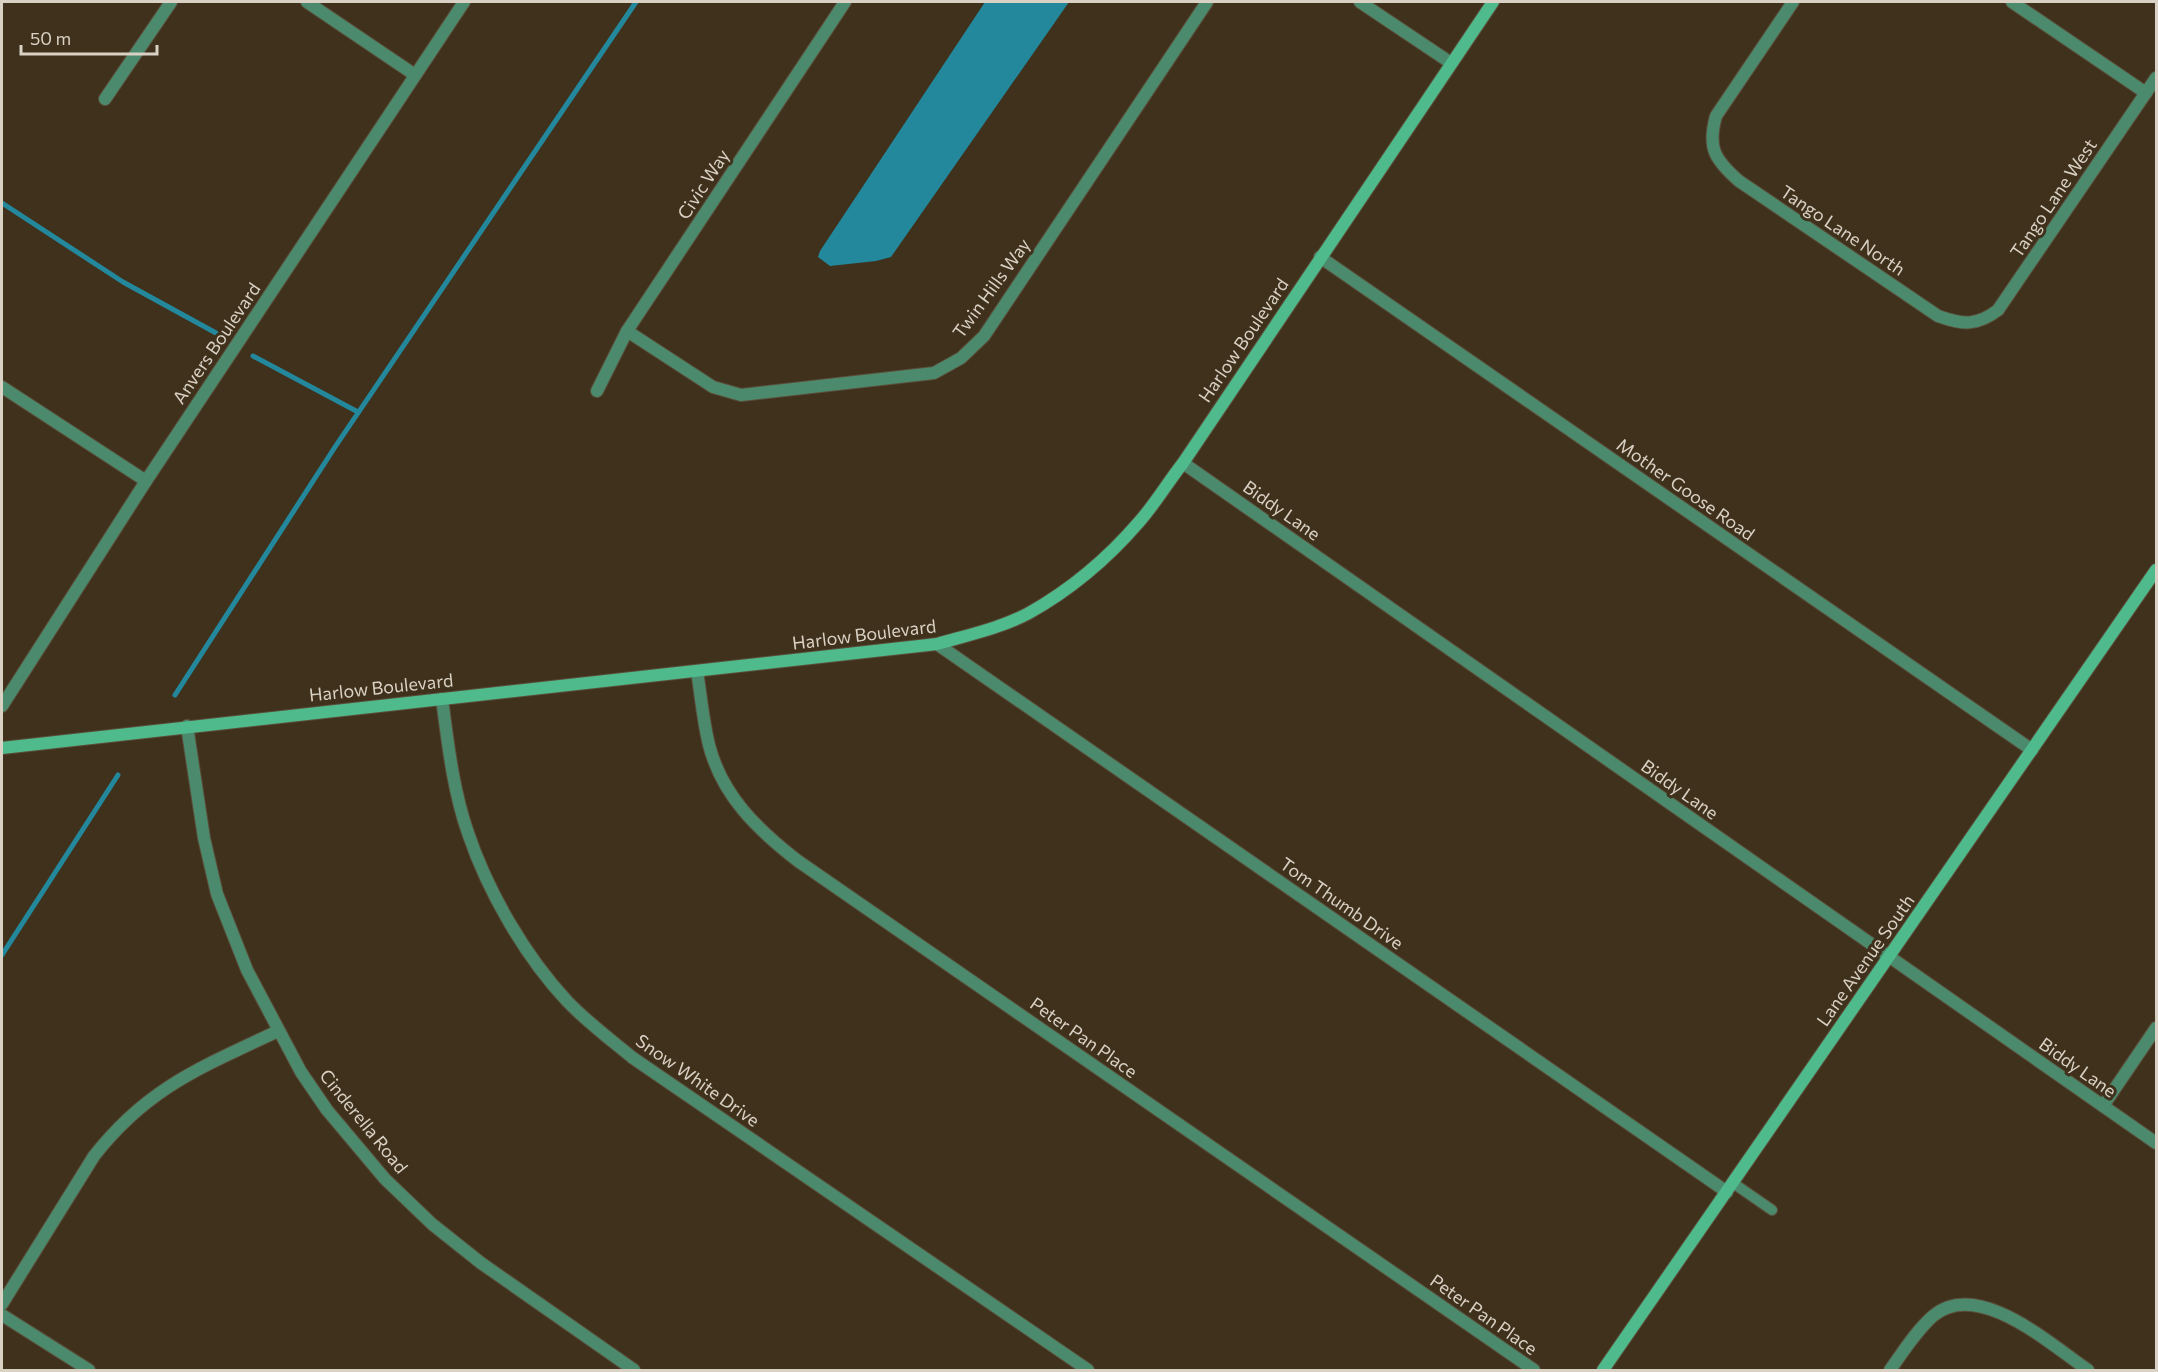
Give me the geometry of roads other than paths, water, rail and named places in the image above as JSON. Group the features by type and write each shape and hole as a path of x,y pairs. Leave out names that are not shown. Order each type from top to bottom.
{"street":[{"path":"105,99 171,2"},
{"path":"307,2 415,75"},
{"name":"Anvers Boulevard","path":"2,706 146,481 464,2"},
{"name":"Civic Way","path":"597,391 627,331 845,2"},
{"name":"Twin Hills Way","path":"627,331 712,387 741,395 934,373 961,358 984,336 1208,2"},
{"path":"1360,2 1451,63"},
{"name":"Harlow Boulevard","path":"2,748 937,644 987,630 1028,613 1067,589 1140,522 1183,463 1493,2"},
{"name":"Tango Lane North","path":"1793,2 1716,116 1711,132 1712,146 1721,165 1739,181 1938,316 1953,322 1968,323"},
{"path":"2012,2 2146,93"},
{"name":"Tango Lane West","path":"1968,323 1984,321 1998,310 2157,78"},
{"name":"Mother Goose Road","path":"1320,257 2032,750"},
{"path":"2,387 146,481"},
{"name":"Biddy Lane","path":"1183,463 2157,1143"},
{"name":"Lane Avenue South","path":"1603,1371 2157,570"},
{"name":"Tom Thumb Drive","path":"937,644 1730,1187"},
{"name":"Peter Pan Place","path":"697,671 709,745 718,773 746,816 768,838 1534,1371"},
{"name":"Snow White Drive","path":"442,699 451,768 467,832 489,885 520,940 567,1001 633,1058 1088,1371"},
{"name":"Cinderella Road","path":"187,726 204,838 217,894 247,970 278,1031 327,1110 385,1179 432,1224 482,1263 631,1370"},
{"path":"2103,1106 2157,1028"},
{"path":"2,1304 94,1156 135,1111 184,1076 278,1031"},
{"path":"1890,1371 1916,1334 1935,1314 1950,1307 1977,1304 2006,1313 2088,1371"},
{"path":"2,1315 89,1371"}],"lane":[{"path":"1730,1187 1772,1210"}],"water":[{"path":"985,2 1069,2 891,257 830,266 818,257 820,251"}],"waterway":[{"path":"175,695 335,447 636,2"},
{"path":"2,203 123,282 216,333"},
{"path":"253,356 358,412"},
{"path":"2,955 118,775"}]}
